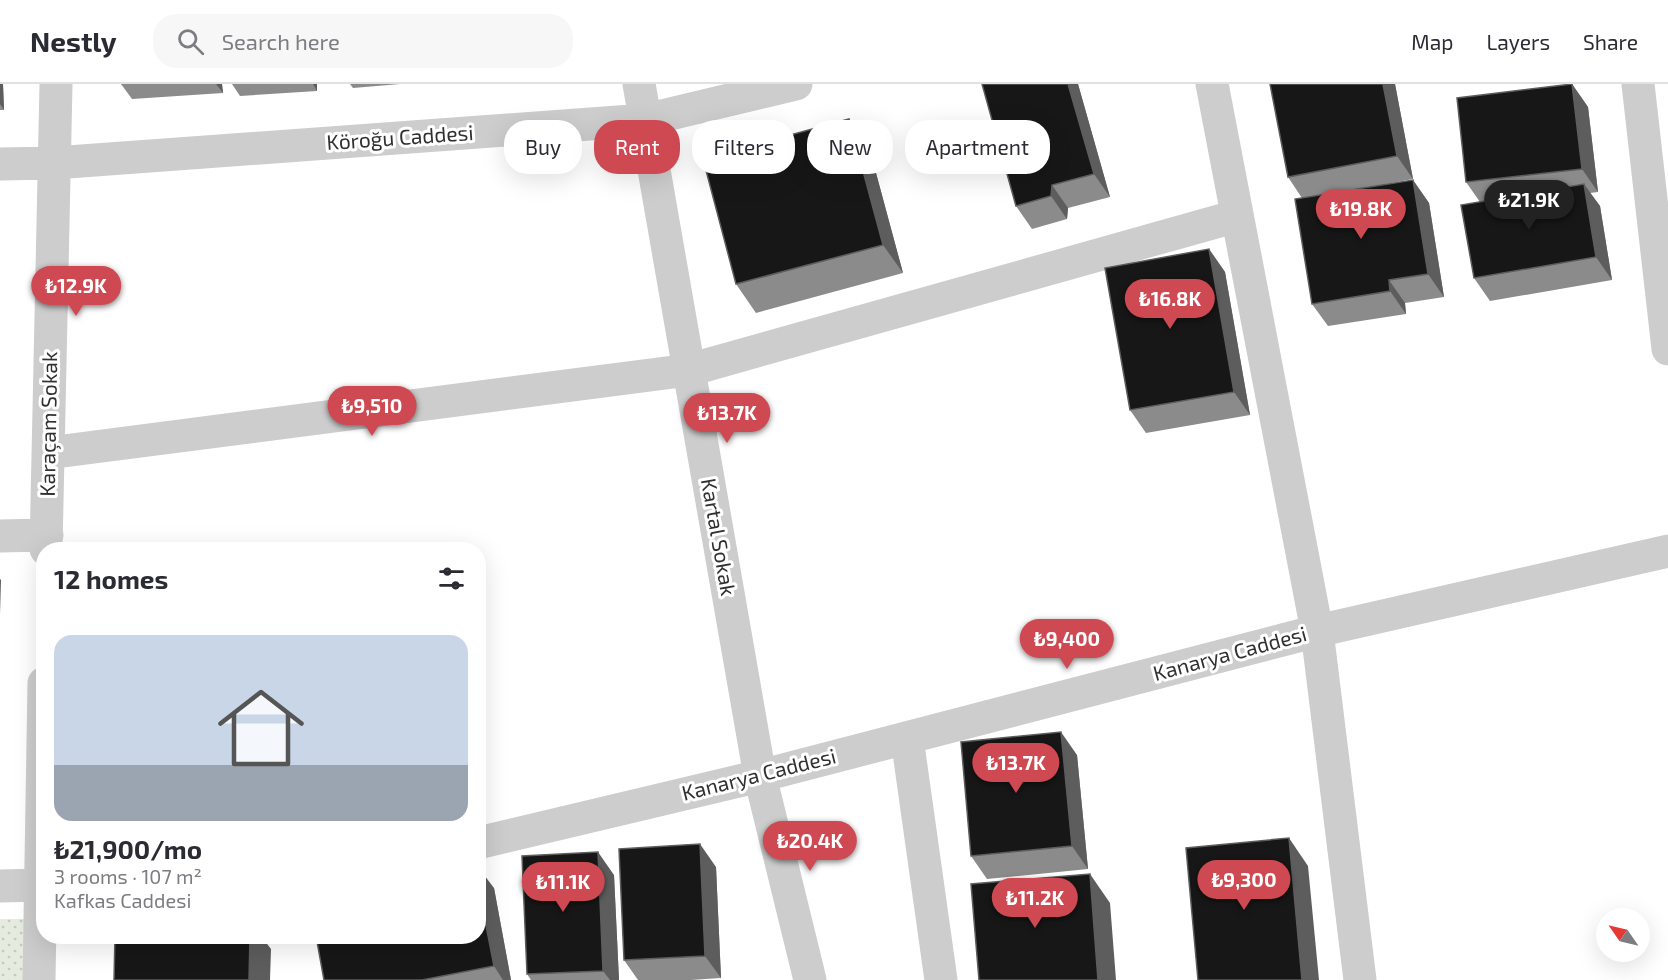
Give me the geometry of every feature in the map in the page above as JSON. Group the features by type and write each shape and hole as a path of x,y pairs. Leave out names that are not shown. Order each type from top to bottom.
{"street":[{"name":"Karaçam Sokak","path":"46,542 56,84"},
{"name":"Kartal Sokak","path":"639,84 645,120"},
{"name":"Köroğu Caddesi","path":"645,120 796,84"},
{"path":"1212,84 1317,631 1360,980"},
{"path":"1638,84 1668,349"},
{"name":"Köroğu Caddesi","path":"0,164 54,163 594,124"},
{"name":"Kartal Sokak","path":"655,174 760,776 810,980"},
{"path":"48,453 689,370 1237,216"},
{"path":"0,536 46,542"},
{"name":"Kanarya Caddesi","path":"486,841 760,776 1317,631 1668,551"},
{"path":"907,738 941,980"},
{"path":"0,886 36,885"},
{"path":"39,980 40,944"}],"shaded area":[{"path":"0,919 28,919 24,980 0,980"}],"building":[{"path":"982,84 1068,84 1094,174 1052,185 1051,196 1016,206 1007,174 1050,174 1050,120 992,120"},
{"path":"1270,84 1383,84 1397,156 1288,177"},
{"path":"1572,84 1582,169 1466,182 1457,98"},
{"path":"807,131 807,174 864,174 883,245 736,284 707,174 795,174 795,134"},
{"path":"1413,180 1428,274 1389,280 1390,291 1312,304 1295,199"},
{"path":"1584,184 1596,257 1474,278 1461,205"},
{"path":"1209,249 1234,392 1130,410 1105,268"},
{"path":"1061,732 1072,846 971,856 961,742"},
{"path":"1289,838 1302,980 1198,980 1186,848"},
{"path":"700,844 705,956 624,960 619,849"},
{"path":"598,852 603,971 527,974 522,856"},
{"path":"1090,874 1098,980 979,980 971,884"},
{"path":"486,926 494,966 422,980 324,980 317,944 486,944"},
{"path":"115,944 250,944 249,980 114,980"}]}
